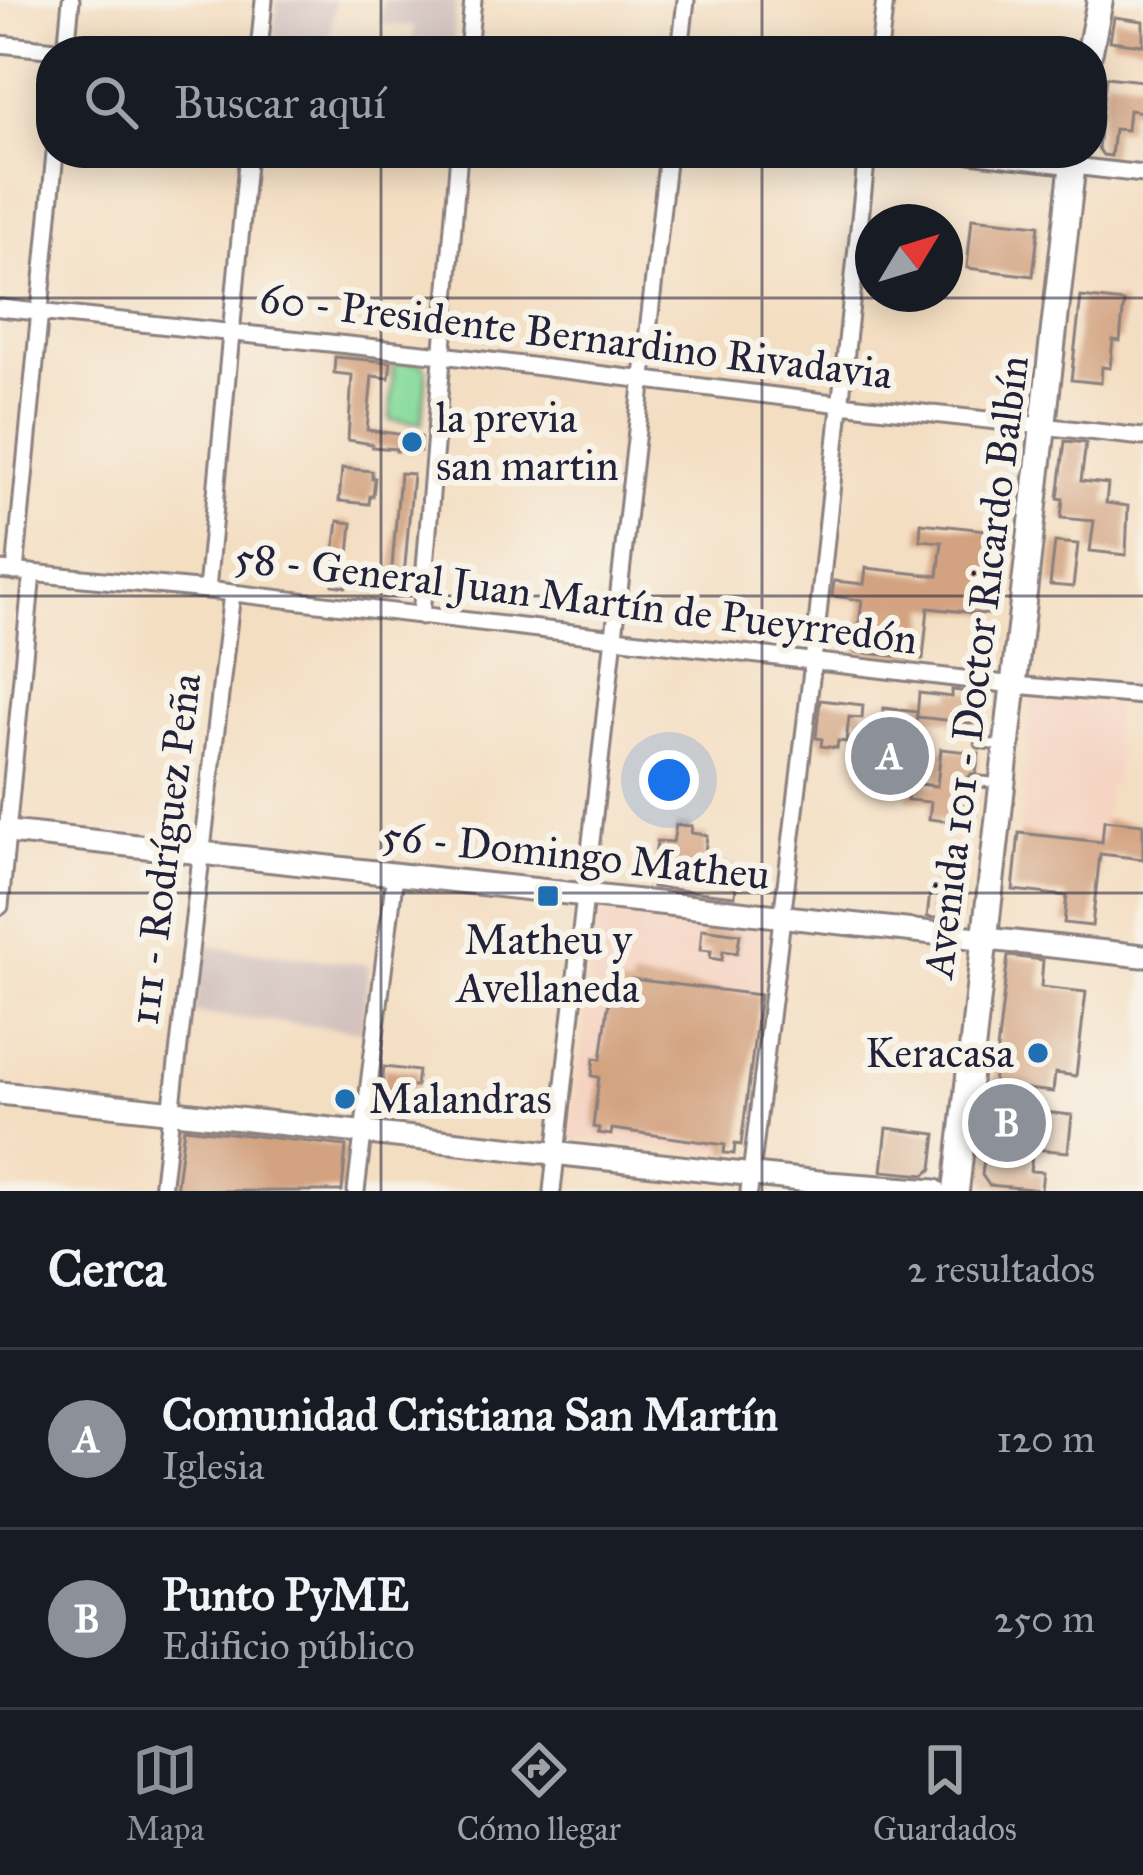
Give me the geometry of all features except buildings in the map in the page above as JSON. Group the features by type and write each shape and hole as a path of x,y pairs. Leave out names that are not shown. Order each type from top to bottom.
{"main road":[{"path":"1086,0 1087,36"},
{"path":"1091,36 1100,0"},
{"name":"Avenida 101 - Doctor Ricardo Balbín","path":"956,1191 1072,168"}],"street":[{"path":"67,36 71,0"},
{"path":"260,36 264,0"},
{"path":"469,36 473,0"},
{"path":"682,36 686,0"},
{"path":"881,36 885,0"},
{"path":"0,44 36,48"},
{"path":"1107,167 1143,174"},
{"path":"0,906 16,572 53,168"},
{"path":"207,590 246,168"},
{"path":"421,616 458,168"},
{"path":"552,1191 666,168"},
{"path":"750,1183 813,662 865,168"},
{"name":"60 - Presidente Bernardino Rivadavia","path":"0,308 1143,437"},
{"name":"58 - General Juan Martín de Pueyrredón","path":"16,572 1143,696"},
{"name":"111 - Rodríguez Peña","path":"162,1191 232,593"},
{"name":"56 - Domingo Matheu","path":"4,832 1143,956"},
{"path":"356,1191 395,874"},
{"path":"0,1093 557,1152 750,1183 935,1191"}],"lane":[{"path":"928,694 930,676"},
{"path":"980,743 1006,746"},
{"path":"975,782 1002,783"}],"shaded area":[{"path":"277,0 335,0 331,36 273,36"},
{"path":"384,0 456,0 454,36 413,36 414,26 381,24"},
{"path":"1039,698 1117,707 1112,745 1119,746 1115,785 1108,785 1102,842 1019,833 1033,703"},
{"path":"603,904 763,925 768,932 741,1145 735,1145 734,1154 574,1139 571,1135 598,909"},
{"path":"203,946 369,965 362,1031 195,1013"}],"green space":[{"path":"394,361 421,363 427,370 422,423 390,420"}],"place":[{"name":"la previa san martin","path":"412,442"},
{"name":"Comunidad Cristiana San Martín","path":"890,756"},
{"name":"Matheu y Avellaneda","path":"548,896"},
{"name":"Keracasa","path":"1038,1053"},
{"name":"Malandras","path":"345,1099"},
{"name":"Punto PyME","path":"1007,1123"}]}
